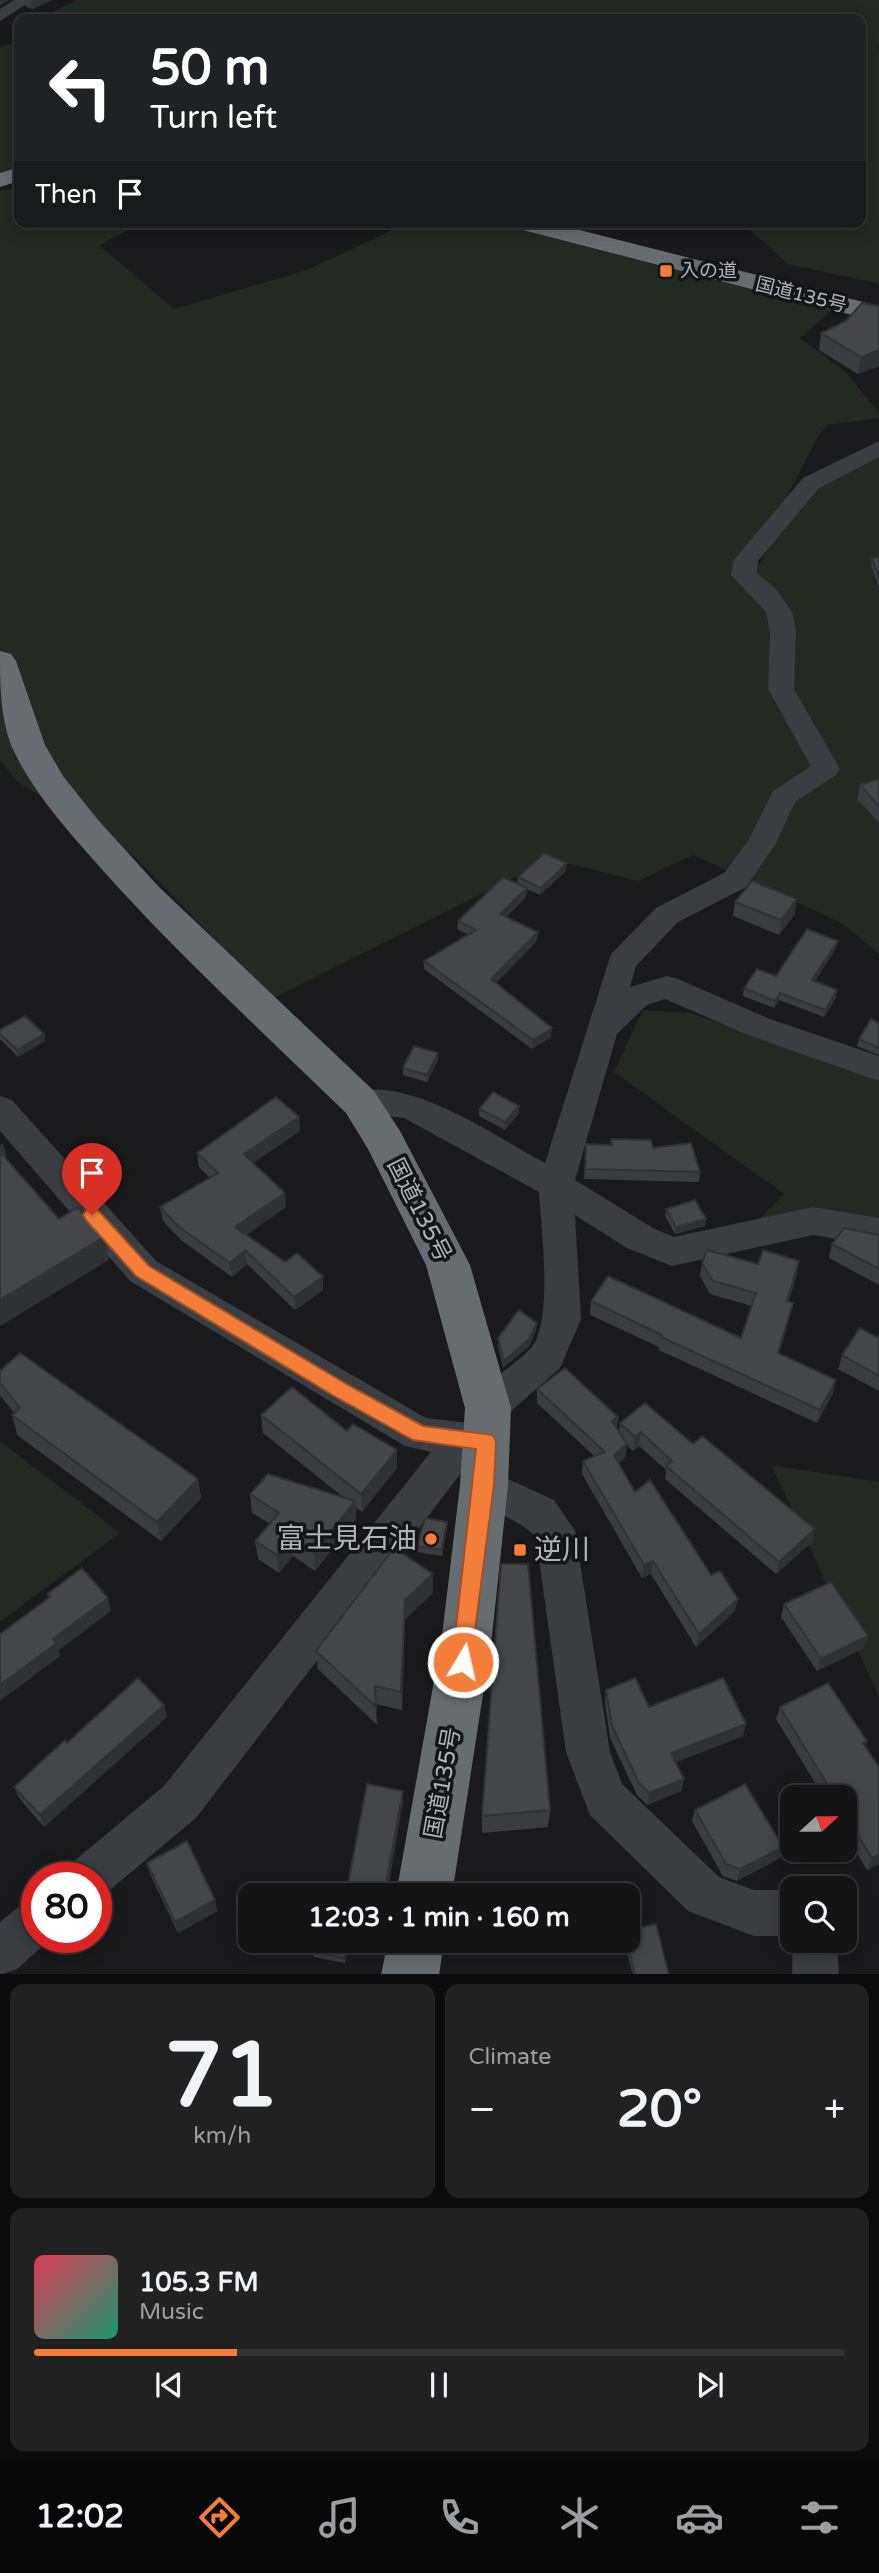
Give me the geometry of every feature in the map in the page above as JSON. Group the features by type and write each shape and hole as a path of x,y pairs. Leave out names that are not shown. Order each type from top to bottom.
{"highway":[{"name":"国道135号","path":"542,228 879,314"},
{"name":"国道135号","path":"0,661 28,745 49,781 85,828 164,914 360,1102 385,1142 448,1265 487,1425 484,1485 467,1636 426,1883"},
{"path":"410,1974 414,1953"}],"street":[{"path":"0,16 25,0"},
{"path":"108,1862 180,1801 451,1456 487,1425 547,1357 563,1318 556,1185 575,1129 599,1032 622,961 667,915 734,880 761,843 783,797 826,769 821,751 794,716 780,687 784,631 782,613 761,588 744,575 746,560 811,483 879,448"},
{"path":"599,1032 636,997 667,987 759,1027 879,1069"},
{"path":"360,1102 410,1107 556,1185 640,1238 672,1252 813,1221 879,1232"},
{"path":"0,1109 143,1271 419,1434 487,1425"},
{"path":"484,1485 540,1513 555,1531 588,1752 606,1799 704,1895 754,1913 780,1913"},
{"path":"0,1952 21,1934"},
{"path":"815,1953 816,1974"}],"shaded area":[{"path":"76,0 879,0 879,47 874,44 879,49 879,284 788,264 748,228 866,228 866,14 49,14"},
{"path":"14,43 14,169 0,173 0,47"},
{"path":"14,188 14,228 133,228 99,245 174,309 307,270 397,228 512,228 832,310 800,338 846,372 879,413 879,418 828,425 817,438 766,537 746,560 754,572 778,534 814,490 879,449 879,954 842,923 693,855 638,881 551,859 272,999 135,857 17,781 0,760 0,191"},
{"path":"643,1010 690,1013 879,1077 879,1243 757,1221 784,1194 614,1072"},
{"path":"0,1441 120,1533 0,1622"},
{"path":"771,1465 879,1482 879,1697"}],"building":[{"path":"862,303 879,306 879,350 861,357 821,333 846,321"},
{"path":"879,557 879,577 872,558"},
{"path":"879,779 879,806 860,785"},
{"path":"544,853 567,863 541,888 518,877"},
{"path":"503,877 527,888 500,914 538,932 491,979 552,1028 533,1040 424,961 476,930 458,921"},
{"path":"752,881 797,899 781,920 735,902"},
{"path":"807,929 838,941 812,980 837,990 825,1010 780,993 775,1001 744,988 757,969 776,976"},
{"path":"25,1016 44,1034 17,1050 0,1034 0,1030"},
{"path":"871,1019 879,1023 879,1048 859,1039"},
{"path":"414,1046 438,1053 427,1075 403,1068"},
{"path":"493,1092 519,1106 505,1122 479,1109"},
{"path":"276,1097 299,1117 244,1154 285,1193 235,1227 285,1262 297,1253 323,1277 294,1297 245,1250 230,1263 179,1227 160,1207 218,1173 197,1153"},
{"path":"611,1139 651,1140 653,1148 691,1143 700,1172 585,1169 586,1144 612,1145"},
{"path":"0,1152 59,1219 78,1207 104,1237 0,1300"},
{"path":"695,1200 706,1219 676,1227 666,1209"},
{"path":"844,1228 879,1235 879,1269 832,1244"},
{"path":"707,1250 758,1264 763,1250 799,1261 787,1301 793,1303 778,1353 836,1380 820,1410 661,1337 662,1335 591,1301 608,1276 741,1338 756,1293 713,1281 702,1263"},
{"path":"519,1310 537,1323 529,1339 504,1361 498,1338"},
{"path":"860,1328 878,1338 879,1335 879,1376 842,1355"},
{"path":"20,1353 198,1479 157,1522 12,1415 20,1408 0,1383 0,1371"},
{"path":"565,1368 618,1417 612,1421 627,1444 614,1455 635,1492 650,1480 711,1575 720,1571 738,1599 699,1634 653,1561 644,1565 583,1461 605,1452 537,1389"},
{"path":"292,1387 347,1431 353,1424 397,1450 361,1494 261,1415"},
{"path":"645,1403 693,1444 702,1436 815,1529 779,1562 666,1466 672,1461 641,1432 635,1437 620,1423"},
{"path":"268,1474 355,1501 314,1553 291,1538 277,1555 255,1541 279,1513 250,1494"},
{"path":"425,1518 447,1522 442,1550 417,1546"},
{"path":"394,1548 433,1574 405,1600 401,1692 375,1686 376,1707 316,1651"},
{"path":"501,1564 528,1564 550,1810 482,1816"},
{"path":"82,1568 108,1598 53,1639 57,1643 0,1685 0,1634 50,1597 47,1594"},
{"path":"831,1582 868,1636 821,1659 784,1604"},
{"path":"138,1678 164,1705 40,1815 14,1787"},
{"path":"635,1678 649,1707 723,1678 746,1724 671,1753 684,1779 649,1793 639,1783 612,1726 606,1690"},
{"path":"828,1683 867,1741 863,1743 879,1767 879,1855 872,1858 858,1836 858,1785 828,1785 780,1707"},
{"path":"367,1784 403,1791 386,1883 348,1883"},
{"path":"745,1784 780,1842 780,1849 740,1869 726,1864 695,1810"},
{"path":"187,1841 215,1900 175,1922 147,1863"},
{"path":"656,1924 669,1974 635,1974 630,1953 640,1953 640,1927"},
{"path":"318,1953 346,1953 345,1958"}],"place":[{"name":"入の道","path":"666,271"},
{"name":"富士見石油","path":"431,1539"},
{"name":"逆川","path":"520,1550"}],"route":[{"path":"92,1215 143,1271 341,1390 419,1434 486,1441 484,1485 463,1662"}]}
